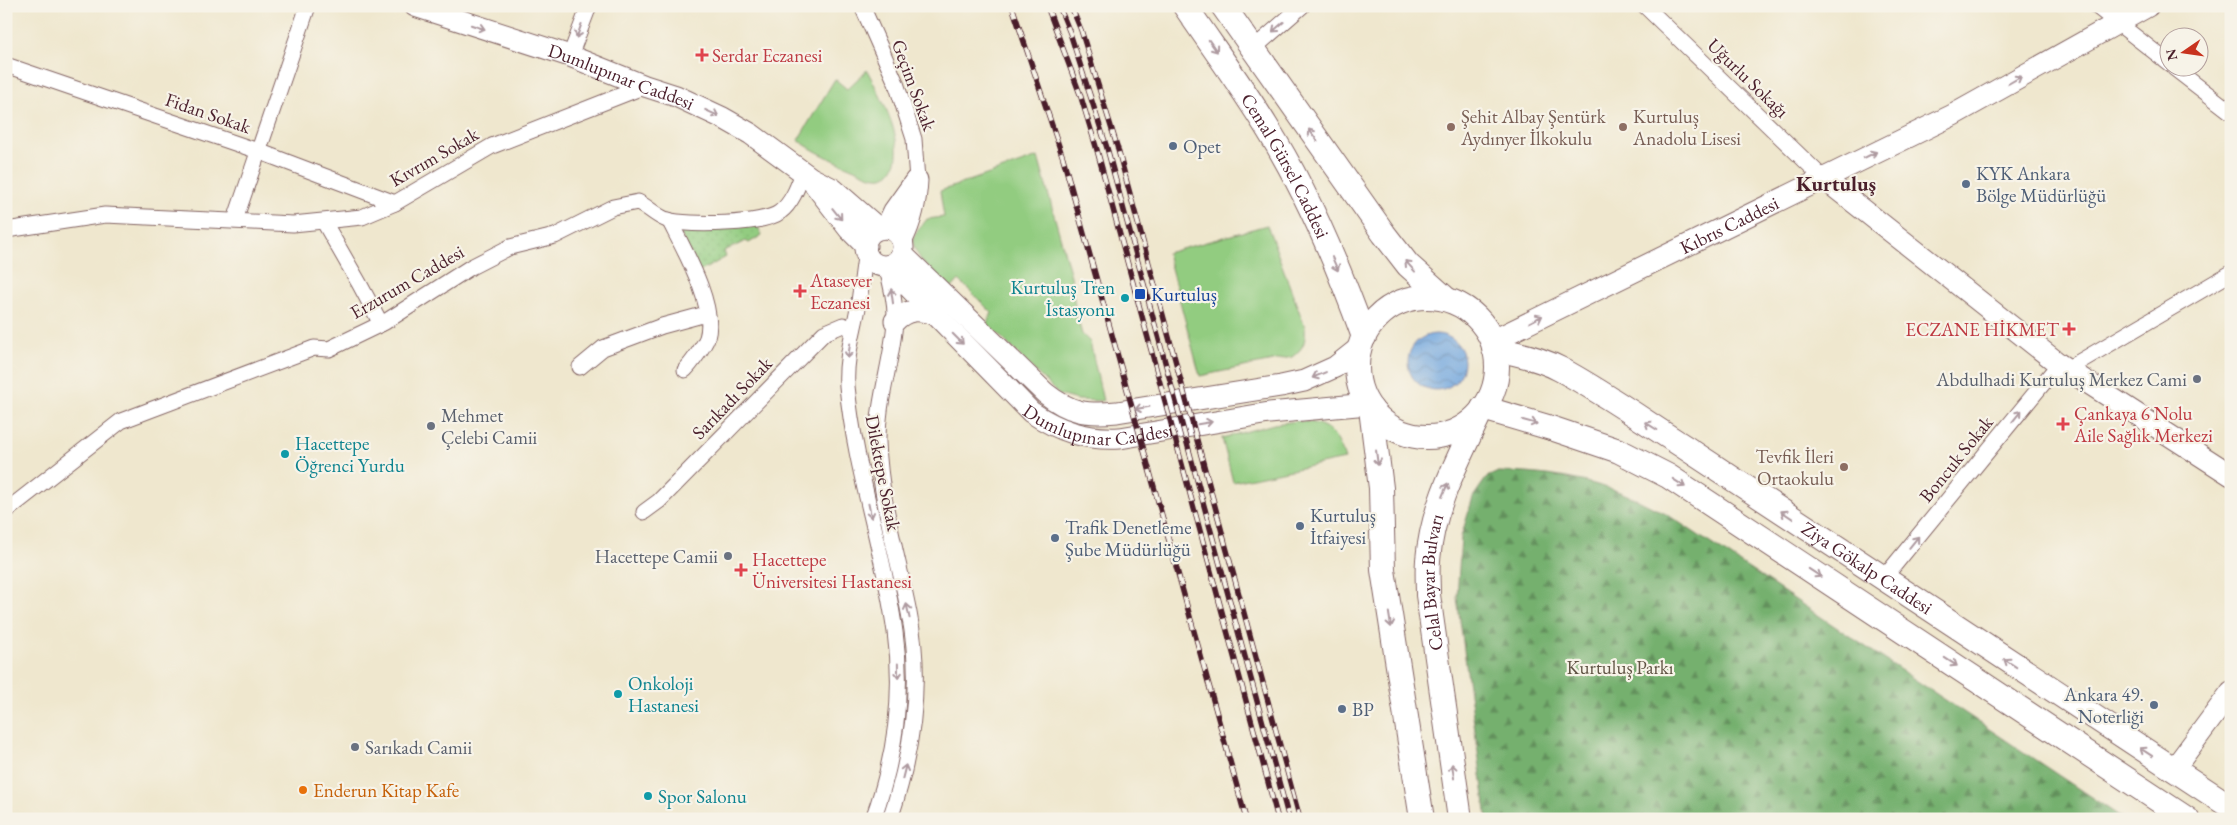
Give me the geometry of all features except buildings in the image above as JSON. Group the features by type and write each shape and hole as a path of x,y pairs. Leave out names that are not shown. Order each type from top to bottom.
{"main road":[{"name":"Dumlupınar Caddesi","path":"415,6 570,56 645,86 676,96 723,118 751,134 807,175 833,189 891,247 934,314 1030,412 1050,425 1083,436 1100,439 1120,438 1269,413 1370,407"},
{"name":"Cemal Gürsel Caddesi","path":"1185,6 1267,127 1305,198 1330,252 1361,343"},
{"name":"Cemal Gürsel Caddesi","path":"1223,6 1384,234 1408,265 1446,299"},
{"name":"Kıbrıs Caddesi","path":"1493,345 1952,115 2148,6"},
{"name":"Dumlupınar Caddesi","path":"807,175 824,199 866,249 873,263 891,247"},
{"path":"1823,178 2063,366 2231,475"},
{"path":"891,247 899,203 916,180"},
{"path":"866,249 868,238 891,247 1046,393 1058,403 1080,412 1101,414 1117,412 1284,386 1320,375 1335,367 1361,343 1378,316 1392,305 1409,298 1427,296 1446,299 1460,305 1473,314 1484,326 1497,359 1496,379 1490,398 1481,411 1467,424 1454,432 1439,436 1409,435 1394,429 1370,407"},
{"path":"895,321 901,315 912,311 934,314"},
{"path":"1361,343 1357,364 1358,380 1370,407 1381,488 1383,570 1422,819"},
{"name":"Ziya Gökalp Caddesi","path":"1493,345 1525,355 1559,369 1686,448 2231,807"},
{"name":"Ziya Gökalp Caddesi","path":"1481,411 1551,428 1619,451 1668,476 2187,819"},
{"name":"Celal Bayar Bulvarı","path":"1460,819 1428,595 1428,561 1432,529 1442,495 1481,411"},
{"path":"2173,770 2231,692"}],"street":[{"path":"235,220 308,6"},
{"path":"570,56 589,6"},
{"name":"Geçim Sokak","path":"862,6 896,83 914,139 916,180"},
{"path":"1253,49 1302,6"},
{"name":"Uğurlu Sokağı","path":"1646,6 1823,178"},
{"path":"2096,6 2160,56"},
{"name":"Fidan Sokak","path":"6,65 258,151 395,203"},
{"path":"2187,78 2231,112"},
{"name":"Kıvrım Sokak","path":"6,230 105,215 293,224 362,217 395,203 492,146 645,86"},
{"name":"Erzurum Caddesi","path":"6,511 121,421 314,348 329,348 381,324 471,267 510,247 555,236 613,207 638,202 669,220 712,224 760,220 780,212 807,175"},
{"path":"669,220 703,292 706,314 707,338 685,370"},
{"path":"324,222 381,324"},
{"name":"Dilektepe Sokak","path":"890,819 908,755 914,700 914,660 910,614 886,508 878,440 883,389 895,321 891,247"},
{"name":"Dilektepe Sokak","path":"866,249 848,355 847,374 850,411 892,608 898,660 898,716 895,738 890,766 873,819"},
{"name":"Boncuk Sokak","path":"1884,580 2063,366 2231,273"},
{"path":"580,367 603,348 662,326 706,314"},
{"name":"Sarıkadı Sokak","path":"644,512 659,501 824,332 843,325 853,329"}],"green space":[{"path":"867,70 891,121 897,150 896,162 889,173 881,177 868,175 838,162 798,140 835,79 847,89"},
{"path":"1038,157 1071,276 1076,314 1082,334 1090,342 1103,401 1077,400 1059,395 987,323 992,313 959,280 950,290 921,259 914,245 914,236 927,219 944,217 940,191"},
{"path":"757,225 762,235 749,243 746,241 724,251 726,257 699,272 679,230"},
{"path":"1267,225 1305,327 1303,344 1292,357 1200,376 1167,253"},
{"path":"1297,421 1316,423 1329,430 1338,441 1345,459 1233,482 1222,438 1274,424"},
{"name":"Kurtuluş Parkı","path":"1498,472 1554,476 1595,484 1624,493 1668,515 2124,819 1487,819 1457,598 1461,537 1473,497 1487,477"}],"water":[{"path":"1436,334 1447,336 1456,342 1462,351 1464,362 1462,373 1456,382 1447,388 1436,390 1425,388 1416,382 1410,373 1408,362 1410,351 1416,342 1425,336"}],"railway":[{"path":"1012,6 1063,158 1246,819"},
{"path":"1047,6 1080,94 1097,150 1278,819"},
{"path":"1059,6 1070,33 1107,148 1289,819"},
{"path":"1071,6 1081,30 1117,146 1300,819"}],"place":[{"name":"Serdar Eczanesi","path":"702,55"},
{"name":"Şehit Albay Şentürk Aydınyer İlkokulu","path":"1451,127"},
{"name":"Kurtuluş Anadolu Lisesi","path":"1623,127"},
{"name":"Opet","path":"1173,146"},
{"name":"KYK Ankara Bölge Müdürlüğü","path":"1966,184"},
{"name":"Atasever Eczanesi","path":"800,291"},
{"name":"Kurtuluş","path":"1140,294"},
{"name":"Kurtuluş Tren İstasyonu","path":"1125,298"},
{"name":"ECZANE HİKMET","path":"2069,329"},
{"name":"Abdulhadi Kurtuluş Merkez Cami","path":"2197,379"},
{"name":"Çankaya 6 Nolu Aile Sağlık Merkezi","path":"2063,424"},
{"name":"Mehmet Çelebi Camii","path":"431,426"},
{"name":"Hacettepe Öğrenci Yurdu","path":"285,454"},
{"name":"Tevfik İleri Ortaokulu","path":"1844,467"},
{"name":"Kurtuluş İtfaiyesi","path":"1300,526"},
{"name":"Trafik Denetleme Şube Müdürlüğü","path":"1055,538"},
{"name":"Hacettepe Camii","path":"728,556"},
{"name":"Hacettepe Üniversitesi Hastanesi","path":"741,570"},
{"name":"Onkoloji Hastanesi","path":"618,694"},
{"name":"Ankara 49. Noterliği","path":"2154,705"},
{"name":"BP","path":"1342,709"},
{"name":"Sarıkadı Camii","path":"355,747"},
{"name":"Enderun Kitap Kafe","path":"303,790"},
{"name":"Spor Salonu","path":"648,796"}],"district":[{"name":"Kurtuluş","path":"1836,183"}]}
